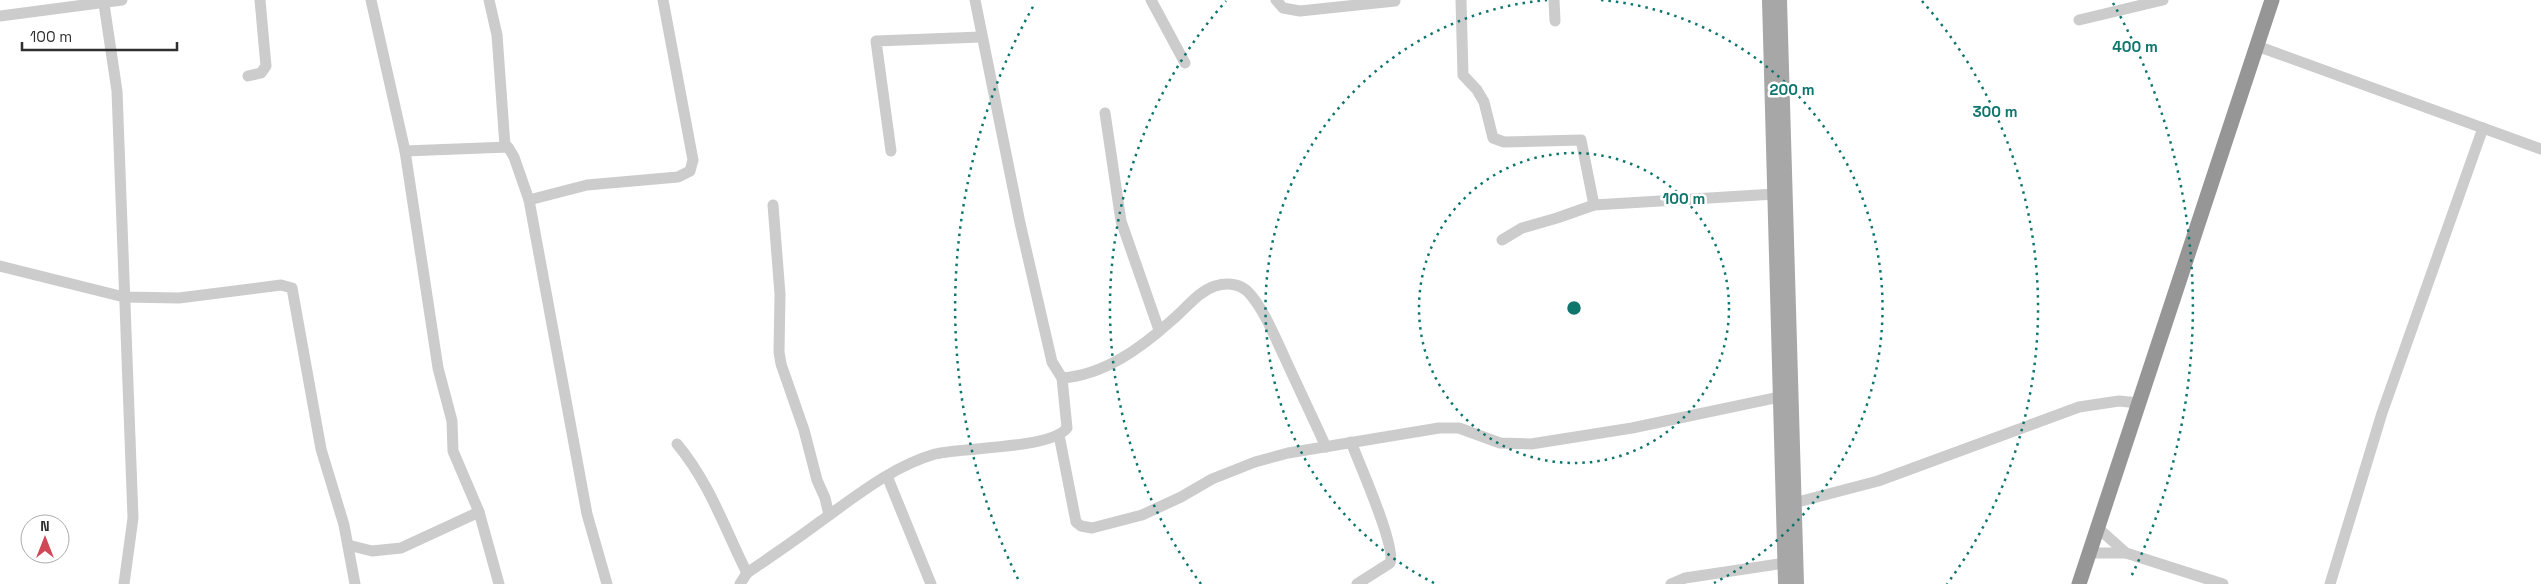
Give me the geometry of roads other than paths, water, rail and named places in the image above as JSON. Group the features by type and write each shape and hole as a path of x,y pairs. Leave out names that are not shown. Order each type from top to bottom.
{"highway":[{"path":"2079,584 2257,46 2268,1"}],"main road":[{"path":"1769,0 1785,584"},
{"path":"1780,0 1797,584"}],"street":[{"path":"0,16 104,4 122,0"},
{"path":"248,76 261,73 266,66 260,0"},
{"path":"371,0 405,151 438,368 452,421 454,451 479,512 499,584"},
{"path":"489,0 497,35 505,146"},
{"path":"529,200 587,186 678,177 690,171 693,160 662,0"},
{"path":"740,584 747,573 907,464 936,454 1012,446 1059,435 1067,428 1068,419 1062,378 1052,362 980,37 975,0"},
{"path":"1150,0 1185,64"},
{"path":"1276,0 1283,8 1300,11 1395,1"},
{"path":"1461,0 1463,75 1478,90 1484,102 1492,138 1504,142 1581,140 1594,205"},
{"path":"1554,0 1555,21"},
{"path":"2080,20 2163,0"},
{"path":"104,4 117,91 133,518 124,584"},
{"path":"890,151 876,41 980,37"},
{"path":"2257,46 2541,149"},
{"path":"1105,113 1121,221 1159,330"},
{"path":"2330,584 2382,413 2483,128"},
{"path":"405,151 455,151 505,146 509,148 514,157 529,200 587,514 607,584"},
{"path":"1502,240 1522,228 1594,205 1775,194"},
{"path":"773,205 780,294 780,358 817,480 825,498 829,516"},
{"path":"0,266 124,296 178,298 281,284 292,288 321,449 348,545 355,584"},
{"path":"1062,378 1082,377 1100,371 1159,330 1197,296 1209,288 1223,284 1242,287 1249,292 1266,318 1326,447"},
{"path":"1059,435 1076,522 1086,528 1142,515 1181,497 1212,478 1255,462 1288,453 1417,430 1459,428 1495,442 1531,444 1632,428 1780,397"},
{"path":"1794,503 1878,481 2080,407 2119,401 2139,403"},
{"path":"1351,442 1387,534 1392,554 1390,563 1357,584"},
{"path":"677,444 695,465 709,490 747,573"},
{"path":"888,476 931,584"},
{"path":"825,498 840,508"},
{"path":"348,545 372,551 401,548 479,512"},
{"path":"2098,528 2126,553"},
{"path":"2090,553 2126,553 2223,584"},
{"path":"1672,584 1685,578 1785,563"}]}
